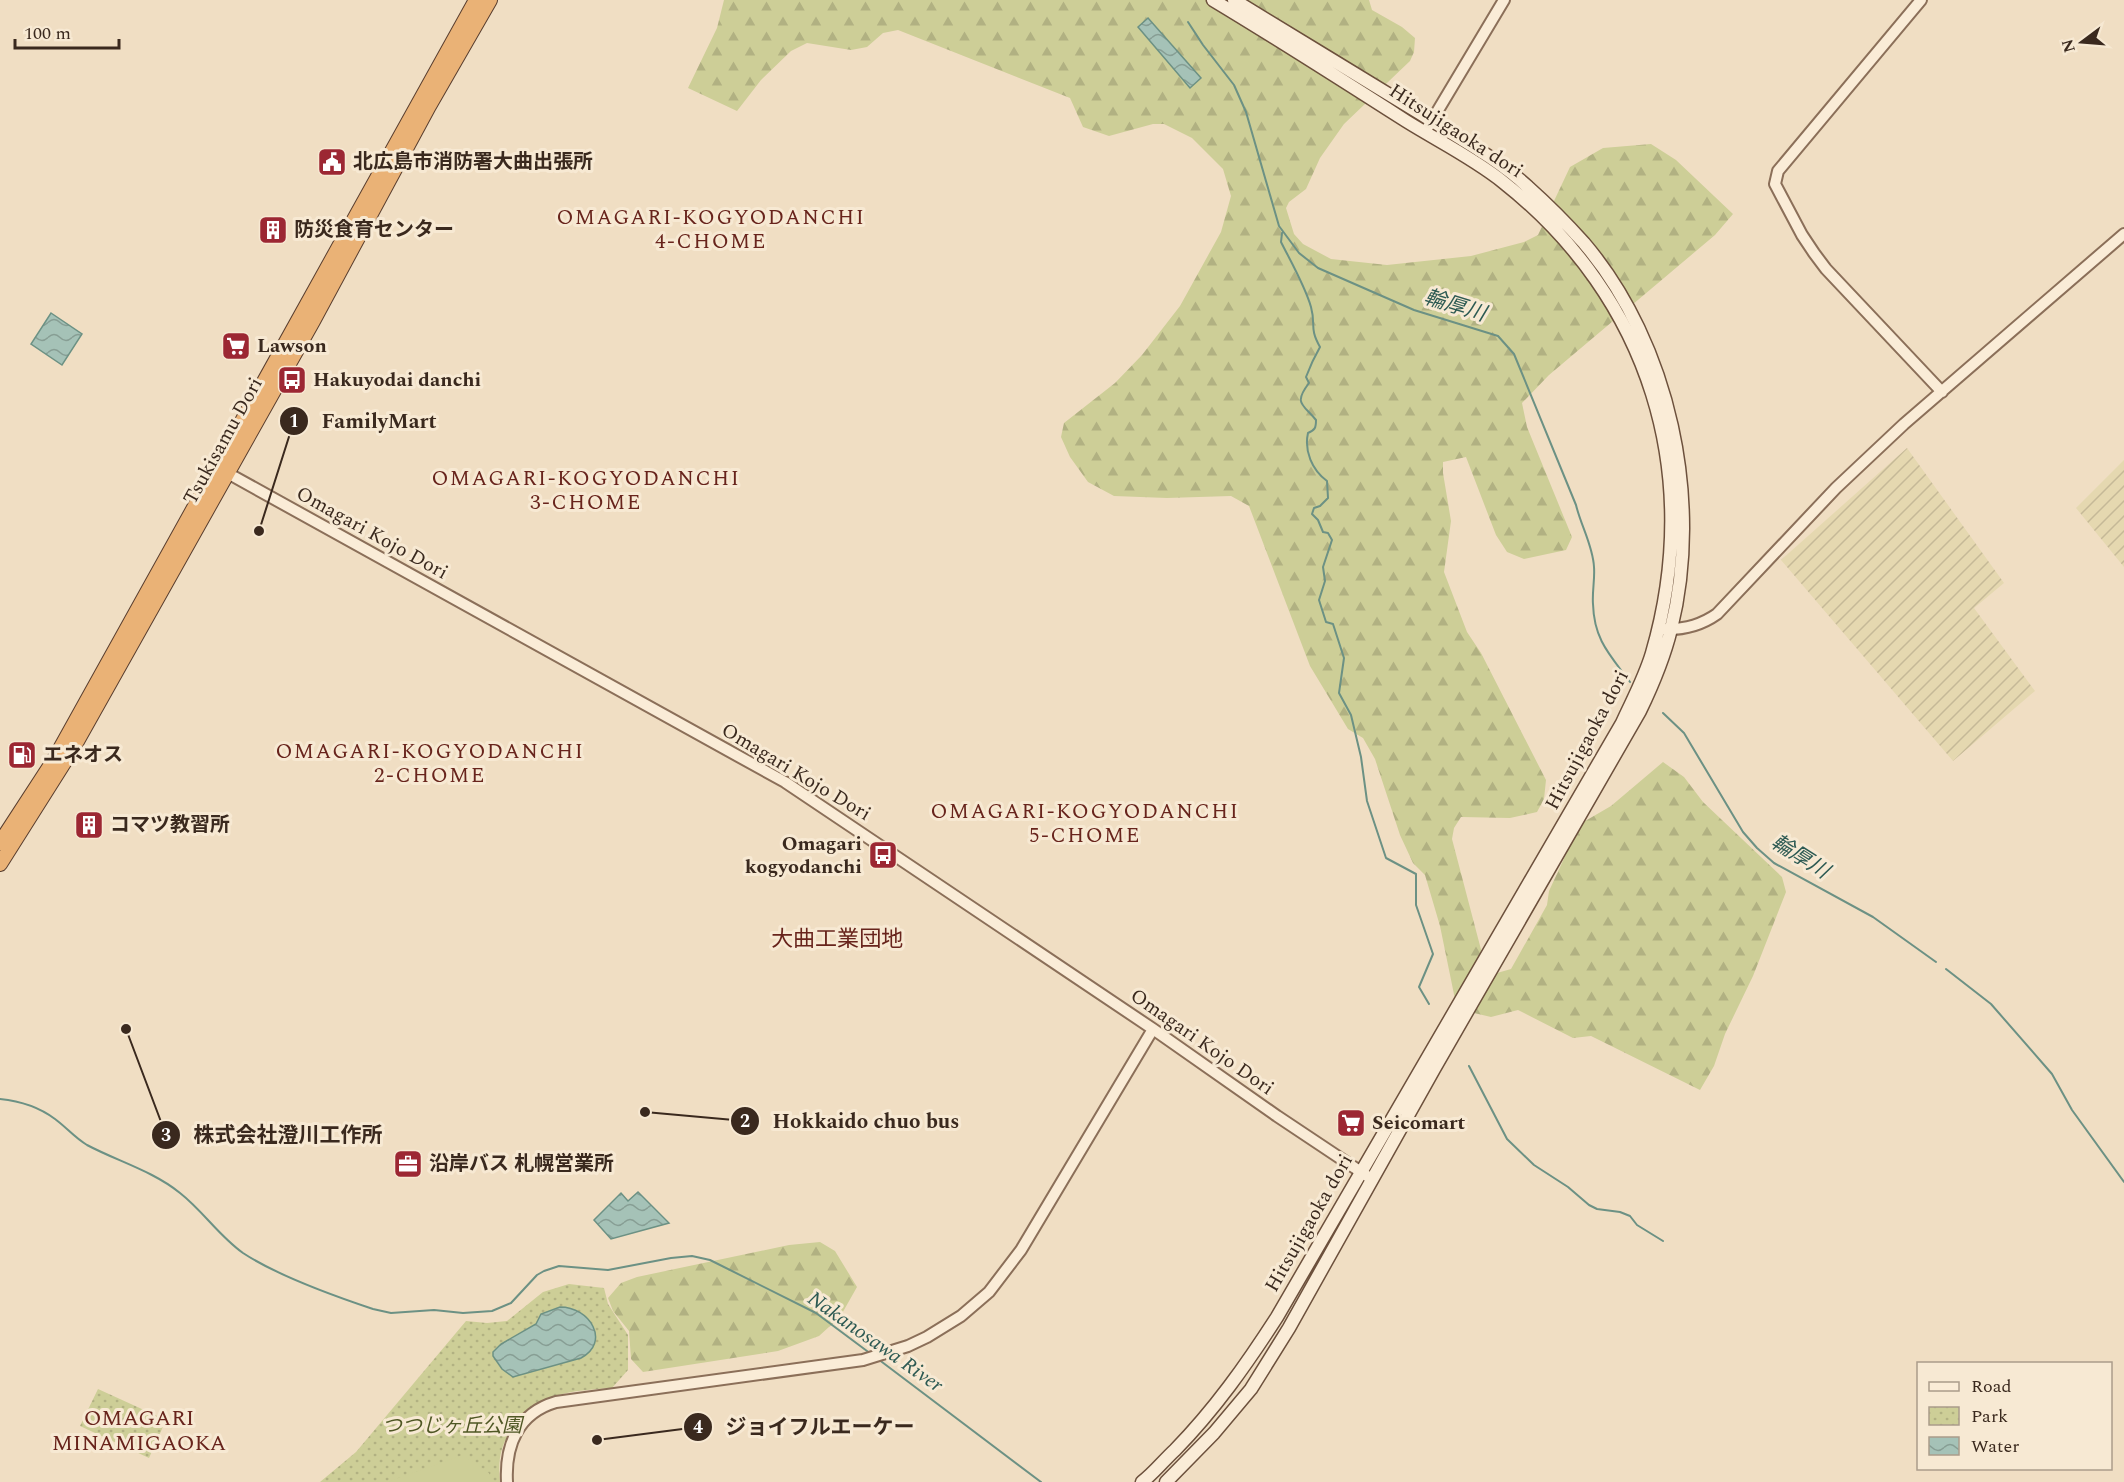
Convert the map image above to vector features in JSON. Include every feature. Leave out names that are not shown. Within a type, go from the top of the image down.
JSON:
[{"type":"highway","name":"Tsukisamu Dori","points":[[0,864],[72,750],[476,0]]},
{"type":"highway","name":"Tsukisamu Dori","points":[[0,843],[54,760],[222,470],[313,321],[429,106],[490,0]]},
{"type":"main road","name":"Hitsujigaoka dori","points":[[1166,1482],[1214,1433],[1251,1389],[1289,1328],[1434,1069],[1640,711],[1656,677],[1665,629],[1680,579],[1683,533],[1679,468],[1669,412],[1661,388],[1635,321],[1584,243],[1527,186],[1481,152],[1428,126],[1213,0]]},
{"type":"main road","name":"Hitsujigaoka dori","points":[[1234,0],[1428,126]]},
{"type":"main road","name":"Hitsujigaoka dori","points":[[1142,1482],[1199,1425],[1239,1375],[1277,1317],[1622,723],[1665,629]]},
{"type":"street","points":[[1428,126],[1504,0]]},
{"type":"street","points":[[1921,0],[1778,171],[1775,184],[1802,235],[1820,261],[1942,392]]},
{"type":"street","points":[[1665,629],[1691,627],[1717,614],[1836,488],[1904,424],[2124,234]]},
{"type":"street","name":"Omagari Kojo Dori","points":[[222,470],[785,782],[1373,1180]]},
{"type":"street","points":[[507,1482],[509,1446],[523,1422],[541,1406],[556,1402],[863,1360],[908,1346],[961,1316],[989,1292],[1027,1241],[1153,1029]]},
{"type":"shaded area","points":[[1907,448],[2004,583],[1974,608],[2035,691],[1953,761],[1781,560]]},
{"type":"shaded area","points":[[2124,460],[2124,567],[2076,508]]},
{"type":"green space","points":[[724,0],[1369,0],[1372,10],[1402,27],[1415,38],[1414,52],[1410,61],[1344,124],[1320,158],[1306,189],[1289,202],[1286,208],[1294,234],[1303,244],[1331,259],[1387,265],[1471,256],[1524,242],[1538,235],[1570,167],[1603,148],[1651,144],[1676,160],[1733,214],[1715,235],[1549,375],[1522,403],[1527,427],[1572,537],[1566,550],[1524,559],[1507,552],[1496,535],[1466,457],[1443,462],[1451,521],[1444,572],[1467,632],[1481,653],[1546,780],[1544,799],[1537,812],[1510,818],[1461,817],[1454,828],[1452,839],[1484,961],[1497,973],[1511,969],[1547,905],[1549,891],[1580,824],[1611,806],[1663,762],[1684,777],[1703,802],[1782,877],[1786,892],[1753,976],[1725,1034],[1714,1066],[1700,1090],[1591,1036],[1573,1038],[1518,1010],[1491,1017],[1457,1009],[1440,926],[1425,875],[1413,863],[1400,835],[1375,759],[1363,738],[1348,729],[1310,666],[1249,506],[1231,496],[1167,498],[1114,496],[1088,482],[1070,457],[1061,437],[1064,423],[1115,383],[1142,355],[1180,306],[1221,232],[1231,196],[1223,169],[1192,138],[1164,124],[1153,124],[1109,136],[1083,127],[1070,98],[898,30],[883,33],[867,47],[851,50],[807,43],[791,51],[761,80],[737,111],[688,88],[717,28]]},
{"type":"green space","points":[[820,1242],[835,1251],[857,1287],[840,1317],[819,1336],[778,1351],[643,1372],[631,1359],[629,1331],[613,1311],[608,1298],[621,1283],[637,1277],[789,1245]]},
{"type":"green space","name":"つつじヶ丘公園","points":[[569,1284],[604,1288],[608,1304],[628,1335],[628,1370],[612,1388],[569,1392],[544,1400],[532,1407],[512,1428],[502,1448],[499,1467],[500,1482],[320,1482],[356,1452],[466,1321],[487,1323],[507,1321],[543,1292]]},
{"type":"green space","points":[[98,1389],[166,1420],[149,1458],[80,1426]]},
{"type":"green space","points":[[463,1455],[489,1473],[489,1482],[387,1482]]},
{"type":"water","points":[[1148,18],[1201,78],[1190,88],[1138,27]]},
{"type":"water","points":[[51,313],[82,334],[62,365],[31,344]]},
{"type":"water","points":[[638,1192],[669,1223],[611,1239],[594,1220],[621,1193],[628,1201]]},
{"type":"water","points":[[560,1307],[580,1313],[593,1326],[595,1343],[590,1351],[581,1358],[513,1377],[502,1369],[493,1356],[493,1352],[501,1344],[536,1324],[541,1314]]},
{"type":"waterway","name":"輪厚川","points":[[1188,22],[1234,85],[1246,112],[1279,226],[1299,253],[1318,268],[1414,310],[1498,336],[1514,354],[1576,505],[1589,544],[1594,567],[1593,599],[1596,628],[1604,646],[1630,682]]},
{"type":"waterway","points":[[1282,233],[1281,242],[1308,299],[1314,331],[1320,347],[1306,377],[1309,383],[1301,400],[1316,420],[1315,428],[1308,433],[1307,447],[1310,460],[1327,481],[1328,498],[1320,506],[1314,508],[1312,514],[1318,520],[1323,532],[1328,533],[1332,540],[1323,567],[1325,581],[1319,600],[1326,622],[1333,624],[1344,658],[1339,693],[1351,715],[1361,757],[1367,801],[1386,858],[1416,874],[1416,905],[1433,954],[1419,987],[1429,1004]]},
{"type":"waterway","name":"輪厚川","points":[[1663,713],[1684,733],[1743,832],[1757,848],[1774,863],[1873,917],[1936,962]]},
{"type":"waterway","name":"輪厚川","points":[[1946,969],[1991,1004],[2052,1074],[2072,1110],[2124,1182]]},
{"type":"waterway","points":[[1469,1066],[1507,1139],[1534,1165],[1568,1187],[1589,1205],[1630,1216],[1637,1225],[1663,1241]]},
{"type":"waterway","name":"Nakanosawa River","points":[[0,1099],[22,1103],[42,1111],[87,1145],[147,1172],[169,1185],[188,1200],[234,1246],[257,1261],[306,1285],[373,1309],[391,1313],[434,1310],[463,1313],[492,1311],[511,1303],[537,1275],[559,1266],[608,1270],[692,1256],[710,1260],[816,1313],[871,1354]]},
{"type":"waterway","name":"Nakanosawa River","points":[[878,1359],[1041,1482]]},
{"type":"place","name":"北広島市消防署大曲出張所","points":[[332,162]]},
{"type":"place","name":"防災食育センター","points":[[273,230]]},
{"type":"place","name":"Lawson","points":[[236,346]]},
{"type":"place","name":"Hakuyodai danchi","points":[[292,380]]},
{"type":"place","name":"FamilyMart","points":[[259,531]]},
{"type":"place","name":"エネオス","points":[[22,755]]},
{"type":"place","name":"コマツ教習所","points":[[89,825]]},
{"type":"place","name":"Omagari kogyodanchi","points":[[883,855]]},
{"type":"place","name":"株式会社澄川工作所","points":[[126,1029]]},
{"type":"place","name":"Hokkaido chuo bus","points":[[645,1112]]},
{"type":"place","name":"Seicomart","points":[[1351,1123]]},
{"type":"place","name":"沿岸バス 札幌営業所","points":[[408,1164]]},
{"type":"place","name":"ジョイフルエーケー","points":[[597,1440]]},
{"type":"district","name":"OMAGARI-KOGYODANCHI 4-CHOME","points":[[711,230]]},
{"type":"district","name":"OMAGARI-KOGYODANCHI 3-CHOME","points":[[586,491]]},
{"type":"district","name":"OMAGARI-KOGYODANCHI 2-CHOME","points":[[430,764]]},
{"type":"district","name":"OMAGARI-KOGYODANCHI 5-CHOME","points":[[1085,824]]},
{"type":"district","name":"大曲工業団地","points":[[837,939]]},
{"type":"district","name":"OMAGARI MINAMIGAOKA","points":[[139,1430]]}]
